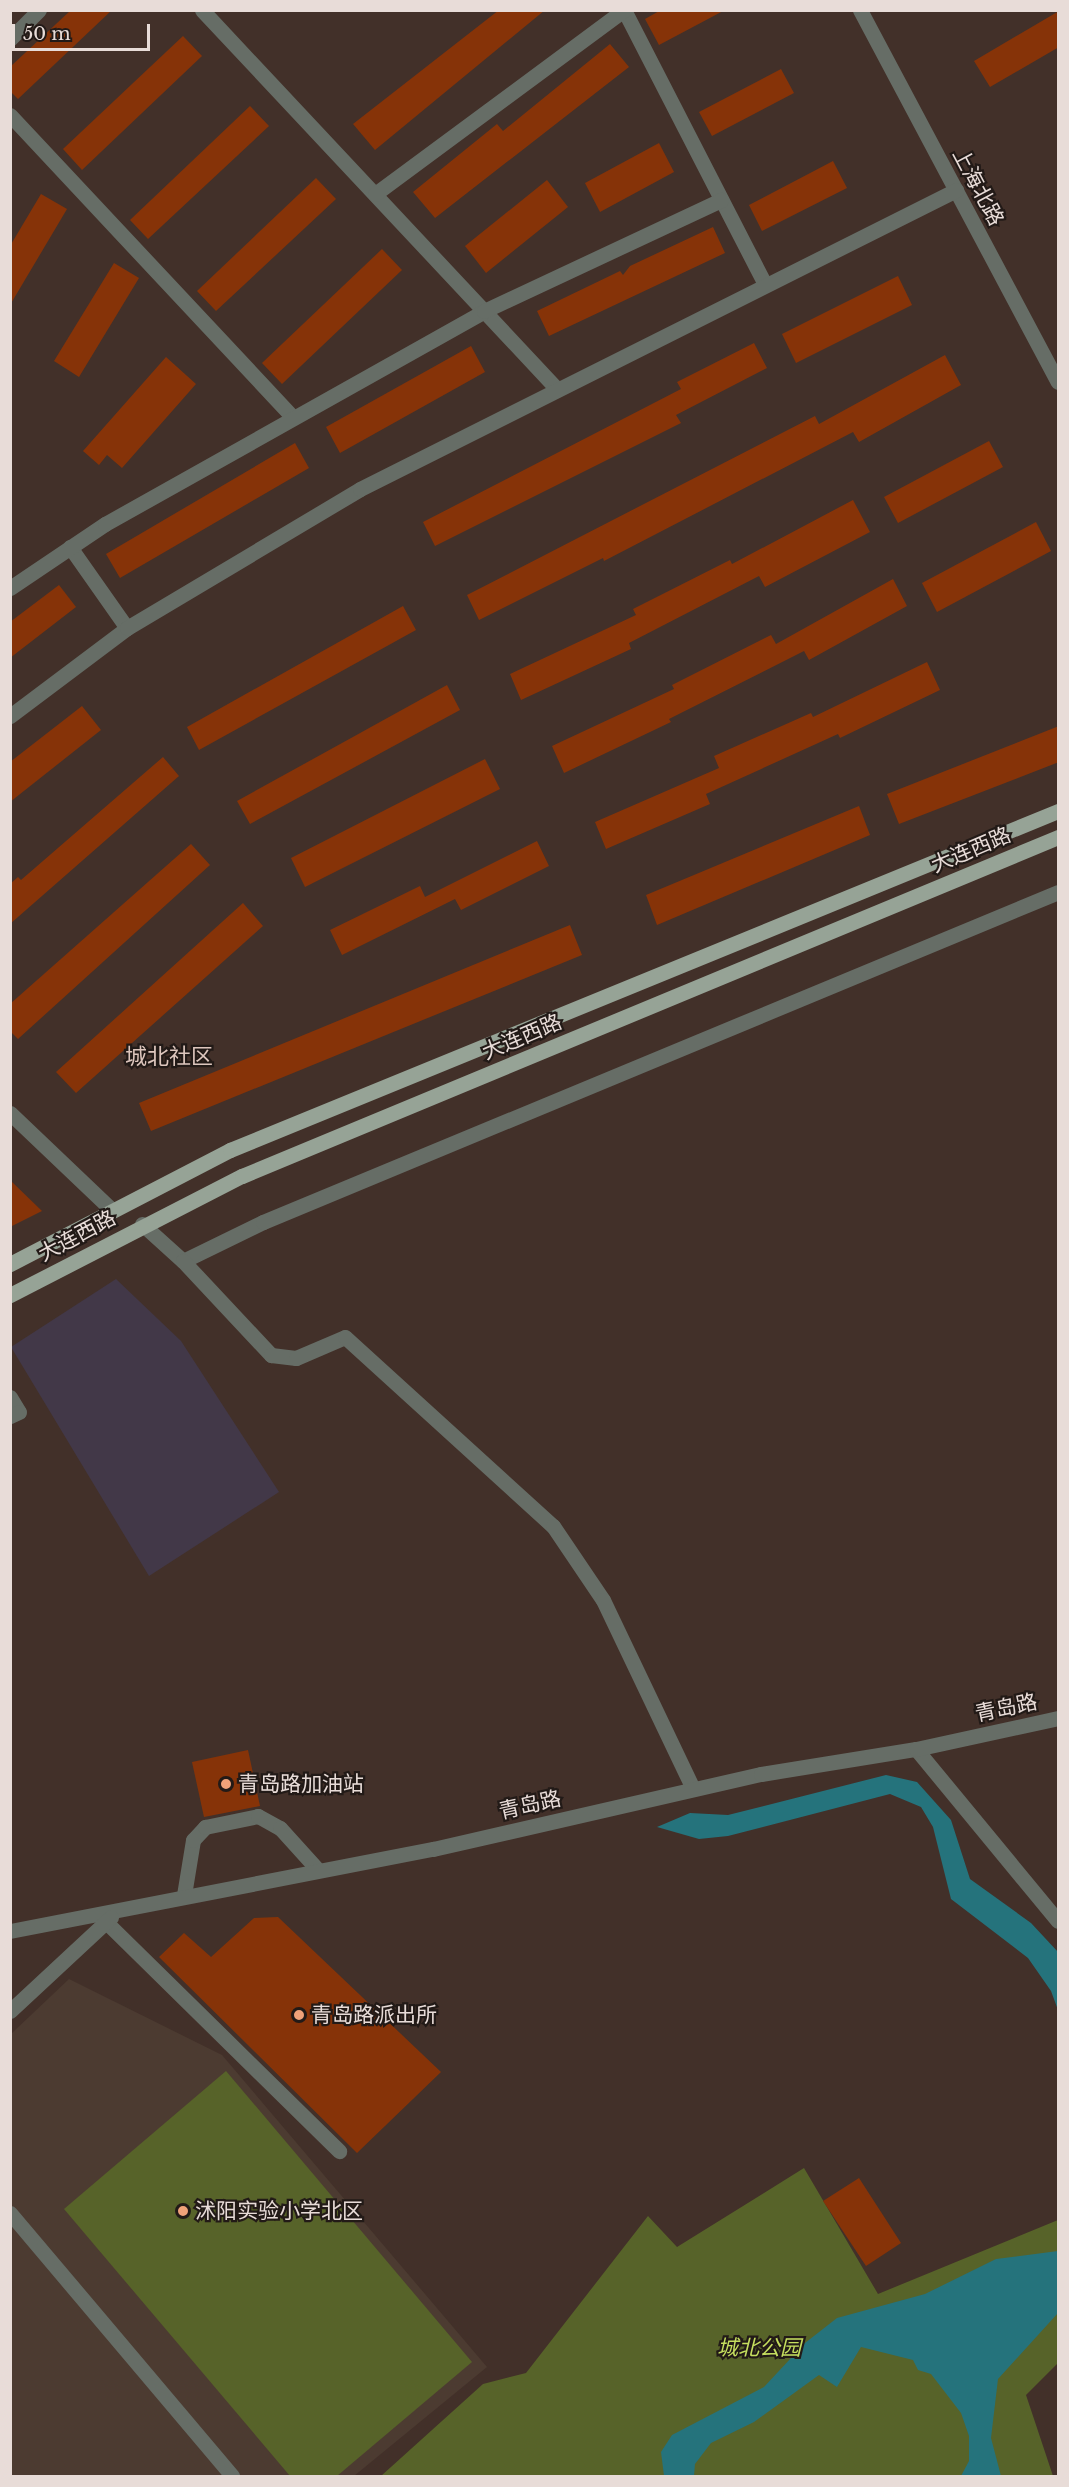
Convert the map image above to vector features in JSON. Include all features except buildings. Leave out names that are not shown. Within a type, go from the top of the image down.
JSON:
[{"type":"main road","name":"大连西路","points":[[10,1264],[230,1150],[1059,811]]},
{"type":"main road","name":"大连西路","points":[[10,1295],[142,1224],[242,1176],[1059,837]]},
{"type":"street","points":[[10,39],[39,10]]},
{"type":"street","points":[[202,10],[557,389]]},
{"type":"street","points":[[375,194],[624,10],[765,284]]},
{"type":"street","name":"上海北路","points":[[860,10],[1059,382]]},
{"type":"street","points":[[10,116],[292,416]]},
{"type":"street","points":[[10,716],[127,628],[360,489],[956,190]]},
{"type":"street","points":[[10,588],[70,547],[292,416],[322,405],[484,311],[722,200]]},
{"type":"street","points":[[70,547],[127,628]]},
{"type":"street","points":[[183,1261],[263,1222],[1059,891]]},
{"type":"street","points":[[10,1113],[112,1210]]},
{"type":"street","points":[[142,1224],[183,1261],[271,1355],[296,1358],[345,1337],[553,1526],[603,1600],[693,1790]]},
{"type":"street","points":[[10,1397],[19,1412],[10,1416]]},
{"type":"street","name":"青岛路","points":[[10,1931],[123,1906],[433,1849],[761,1774],[916,1749],[1059,1718]]},
{"type":"street","points":[[916,1749],[1059,1921]]},
{"type":"street","points":[[184,1895],[193,1840],[205,1827],[258,1816],[280,1828],[318,1870]]},
{"type":"street","points":[[10,2011],[123,1906]]},
{"type":"street","points":[[106,1922],[339,2151]]},
{"type":"street","points":[[10,2213],[232,2476]]},
{"type":"shaded area","points":[[116,1279],[181,1341],[279,1492],[149,1576],[11,1347]]},
{"type":"shaded area","name":"沭阳实验小学北区","points":[[69,1979],[222,2055],[487,2367],[354,2476],[11,2476],[11,2034]]},
{"type":"green space","points":[[226,2071],[472,2362],[337,2476],[290,2476],[64,2209]]},
{"type":"green space","name":"城北公园","points":[[804,2168],[878,2294],[1058,2220],[1058,2363],[1026,2395],[1053,2476],[381,2476],[483,2384],[526,2373],[648,2216],[677,2247]]},
{"type":"water","points":[[886,1775],[917,1782],[951,1820],[970,1879],[1031,1923],[1058,1952],[1058,2010],[1051,1991],[1028,1958],[951,1899],[933,1827],[921,1807],[890,1794],[728,1836],[699,1839],[657,1827],[690,1813],[728,1815]]},
{"type":"water","points":[[1058,2251],[1058,2313],[998,2379],[991,2438],[1001,2476],[961,2476],[969,2461],[969,2436],[961,2413],[931,2374],[918,2370],[913,2360],[861,2347],[837,2387],[819,2375],[754,2422],[711,2443],[695,2464],[694,2476],[664,2476],[661,2452],[672,2435],[764,2387],[805,2343],[837,2318],[925,2294],[996,2259]]},
{"type":"place","name":"青岛路加油站","points":[[226,1784]]},
{"type":"place","name":"青岛路派出所","points":[[299,2015]]},
{"type":"place","name":"沭阳实验小学北区","points":[[183,2211]]},
{"type":"district","name":"城北社区","points":[[169,1057]]}]
